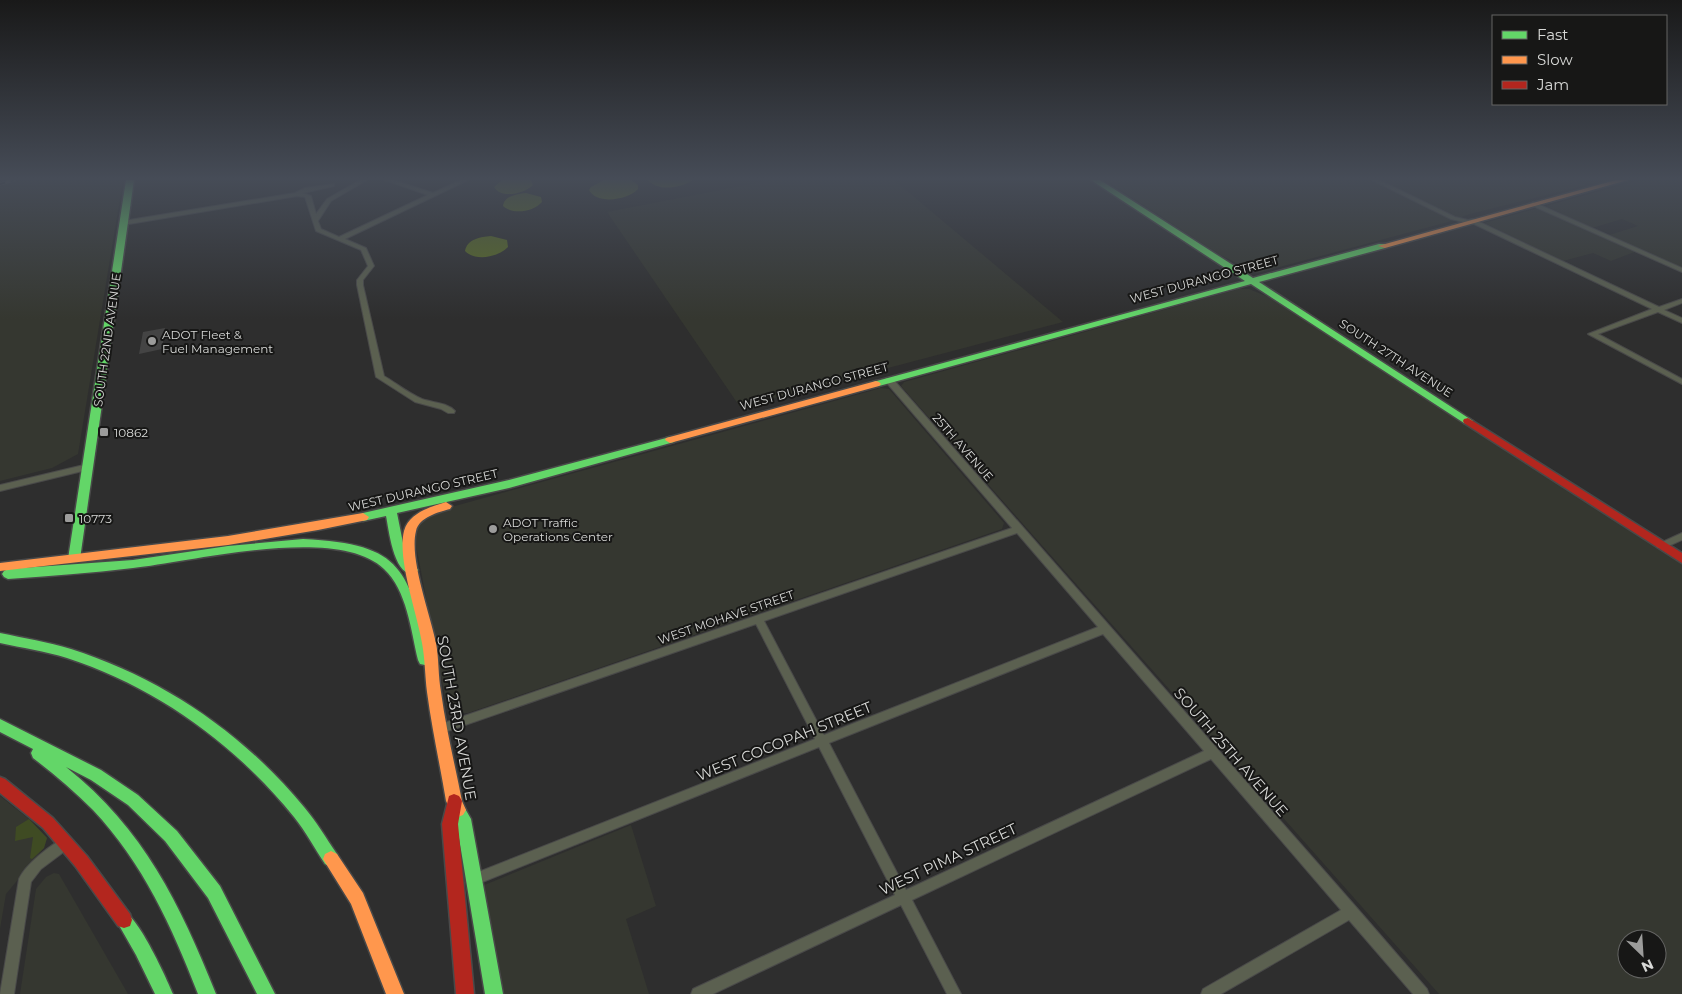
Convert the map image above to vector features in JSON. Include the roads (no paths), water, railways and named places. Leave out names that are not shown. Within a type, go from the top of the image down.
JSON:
[{"type":"main road","name":"SOUTH 22ND AVENUE","points":[[74,559],[122,226]]},
{"type":"main road","name":"SOUTH 27TH AVENUE","points":[[1167,226],[1682,560]]},
{"type":"main road","name":"WEST DURANGO STREET","points":[[0,567],[308,529],[391,512],[509,484],[1446,226]]},
{"type":"main road","points":[[412,570],[410,533],[417,521],[438,508],[509,484]]},
{"type":"main road","name":"SOUTH 23RD AVENUE","points":[[391,512],[399,554],[412,570],[432,660],[432,676],[454,801],[463,819],[494,994]]},
{"type":"main road","points":[[45,562],[67,549],[78,536],[87,549],[132,551]]},
{"type":"main road","points":[[0,575],[133,564],[291,543],[317,542],[344,545],[368,552],[386,564],[396,575],[432,676]]},
{"type":"main road","points":[[0,638],[70,654],[119,674],[180,704],[226,739],[265,775],[299,812],[357,899],[394,994]]},
{"type":"main road","points":[[2,725],[86,791],[124,832],[158,884],[176,918],[207,994]]},
{"type":"main road","points":[[2,725],[96,775],[133,800],[171,836],[214,892],[266,994]]},
{"type":"main road","points":[[0,784],[47,822],[89,870],[141,949],[164,994]]},
{"type":"main road","points":[[454,801],[450,824],[465,994]]},
{"type":"street","points":[[317,226],[318,230],[364,249],[370,266],[360,280],[360,285],[380,377],[418,400],[444,407],[451,411]]},
{"type":"street","points":[[340,239],[367,226]]},
{"type":"street","points":[[1482,226],[1682,321]]},
{"type":"street","points":[[1584,226],[1682,270]]},
{"type":"street","points":[[1682,301],[1592,334],[1682,382]]},
{"type":"street","name":"25TH AVENUE","points":[[889,380],[1017,530]]},
{"type":"street","points":[[0,488],[88,467]]},
{"type":"street","name":"WEST MOHAVE STREET","points":[[442,728],[1017,530]]},
{"type":"street","name":"SOUTH 25TH AVENUE","points":[[1017,530],[1422,994]]},
{"type":"street","points":[[1661,546],[1682,536]]},
{"type":"street","points":[[758,619],[954,994]]},
{"type":"street","name":"WEST COCOPAH STREET","points":[[475,879],[1104,629]]},
{"type":"street","name":"WEST PIMA STREET","points":[[698,994],[1212,752]]},
{"type":"street","points":[[6,994],[25,879],[37,865],[65,844]]},
{"type":"street","points":[[1208,994],[1351,912]]},
{"type":"place","name":"ADOT Fleet & Fuel Management","points":[[152,341]]},
{"type":"place","name":"10862","points":[[104,432]]},
{"type":"place","name":"10773","points":[[69,518]]},
{"type":"place","name":"ADOT Traffic Operations Center","points":[[493,529]]}]
